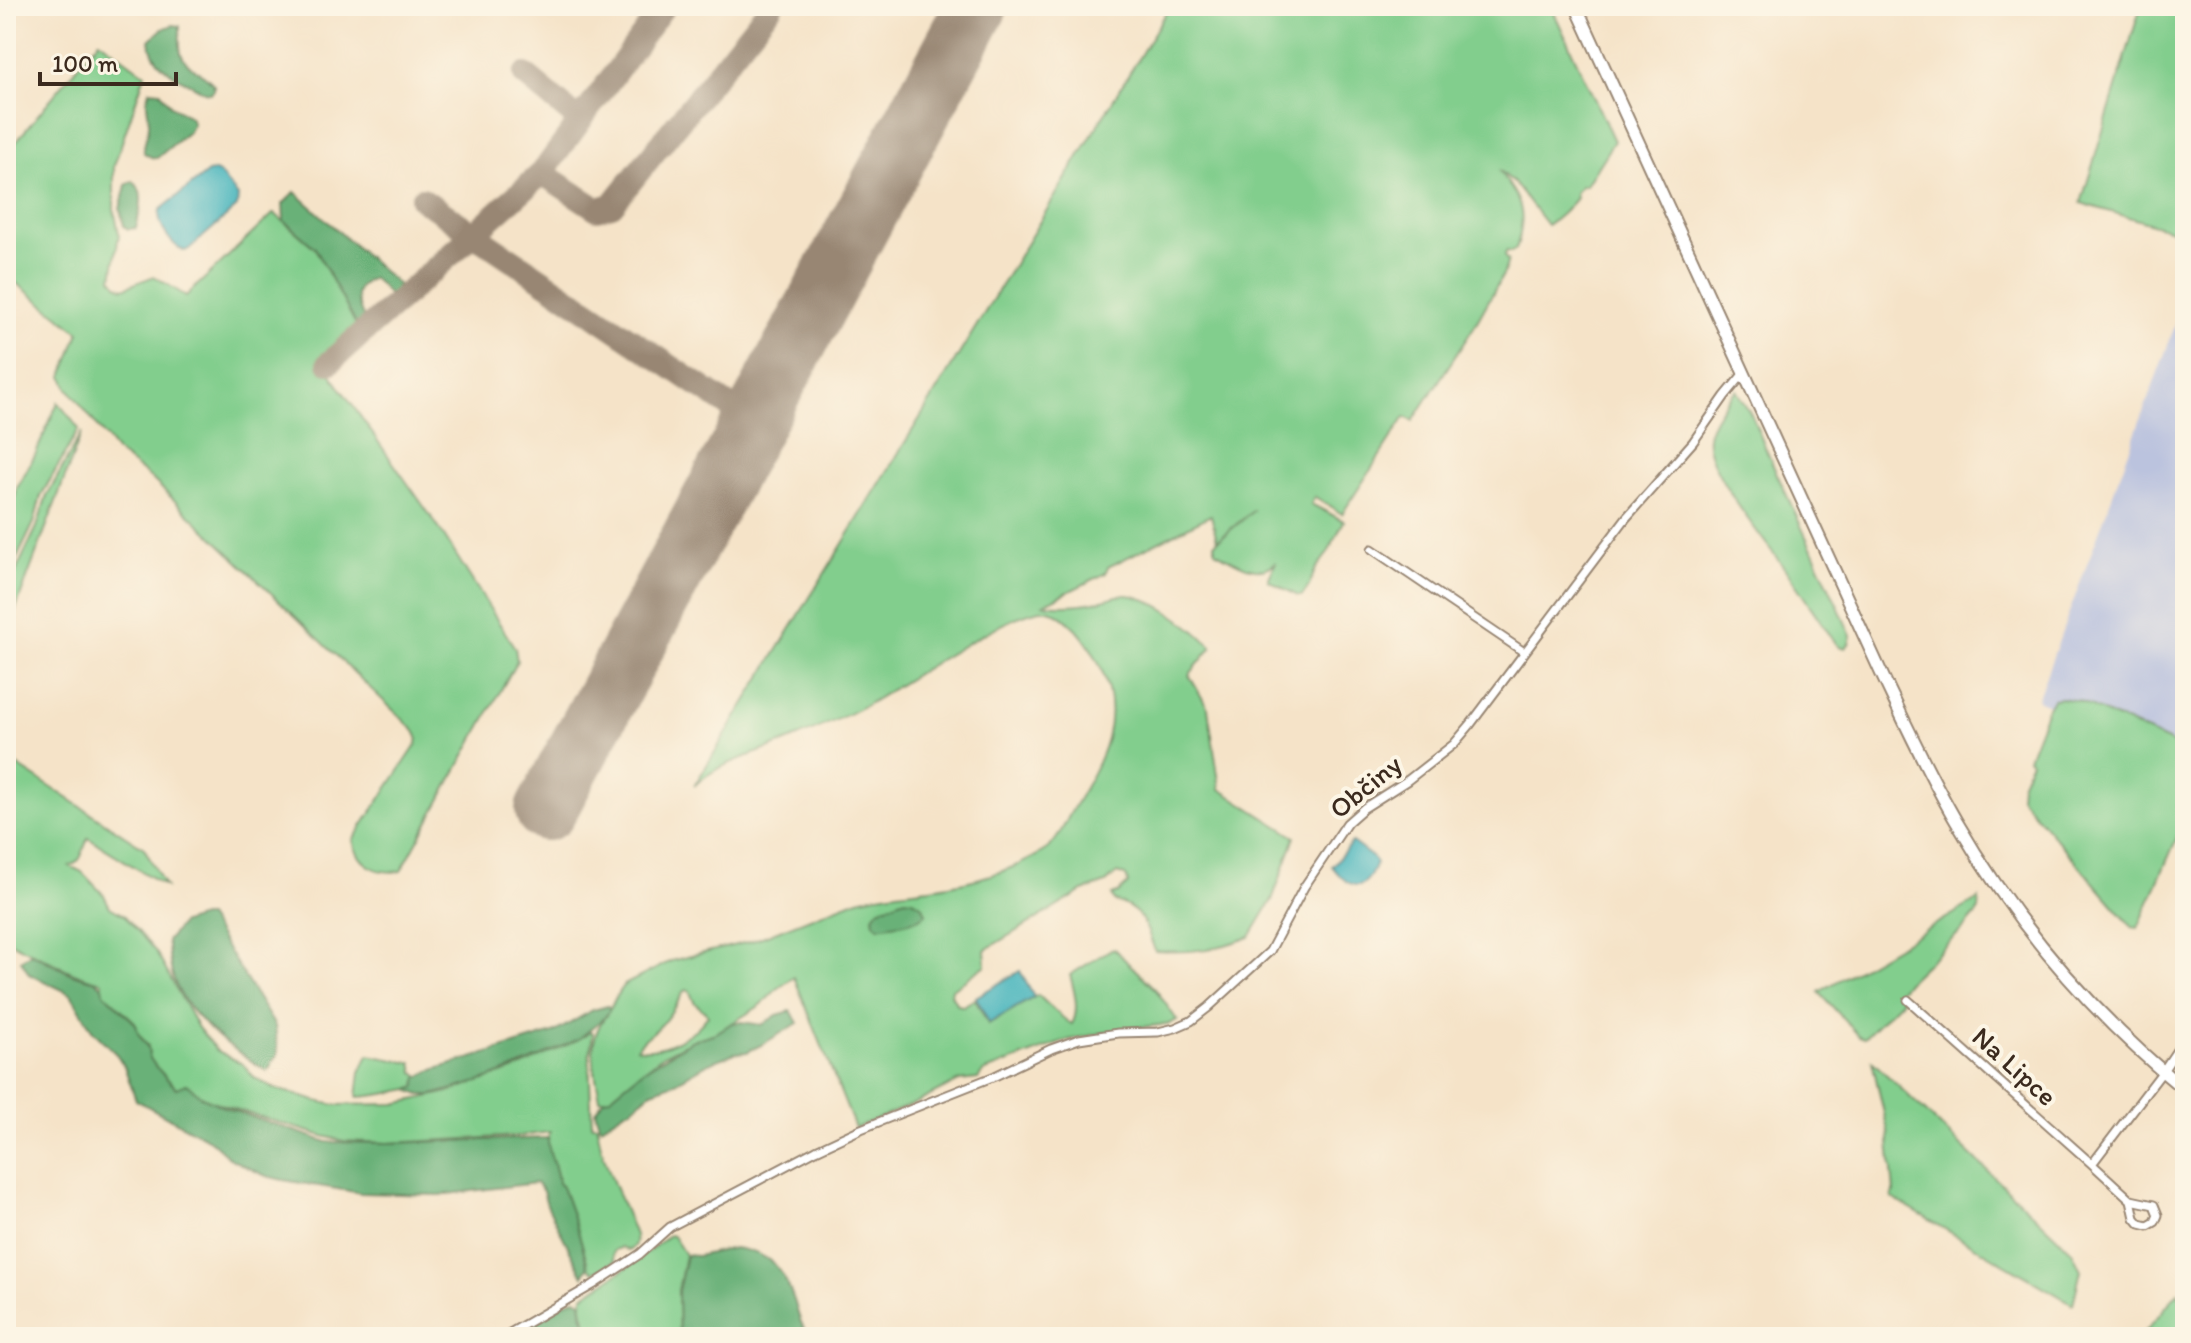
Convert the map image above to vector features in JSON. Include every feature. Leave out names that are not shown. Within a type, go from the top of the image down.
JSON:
[{"type":"main road","points":[[1576,6],[1904,721],[1957,822],[2014,910],[2050,956],[2100,1012],[2185,1090]]},
{"type":"street","name":"Občiny","points":[[503,1337],[593,1285],[640,1254],[670,1227],[861,1129],[1079,1039],[1118,1033],[1158,1032],[1191,1021],[1270,951],[1304,887],[1347,823],[1454,744],[1626,518],[1693,442],[1744,373]]},
{"type":"street","points":[[1372,549],[1524,652]]},
{"type":"street","name":"Na Lipce","points":[[1908,1000],[2131,1200]]},
{"type":"street","points":[[2092,1164],[2185,1038]]},
{"type":"shaded area","points":[[2179,315],[2185,317],[2185,749],[2079,701],[2054,699],[2049,705],[2037,700]]},
{"type":"green space","points":[[1170,6],[1551,6],[1614,141],[1586,185],[1575,193],[1576,198],[1547,225],[1514,183],[1499,170],[1513,190],[1522,216],[1516,249],[1505,254],[1508,260],[1504,273],[1474,327],[1413,421],[1405,417],[1342,514],[1315,497],[1311,504],[1344,521],[1302,596],[1268,580],[1276,562],[1269,567],[1254,569],[1215,551],[1215,543],[1254,510],[1217,540],[1211,515],[1108,567],[1106,573],[1044,604],[1078,604],[1123,595],[1134,596],[1184,622],[1205,640],[1212,647],[1189,675],[1208,708],[1220,789],[1295,837],[1272,900],[1250,937],[1203,950],[1155,951],[1142,920],[1124,904],[1114,901],[1112,895],[1128,884],[1124,875],[1117,873],[1106,883],[1083,891],[985,950],[986,965],[952,989],[951,994],[957,1005],[963,1006],[975,999],[988,1024],[1038,995],[1072,1024],[1076,1006],[1070,975],[1113,948],[1156,990],[1177,1020],[1169,1024],[1068,1040],[983,1072],[978,1079],[959,1081],[855,1128],[794,977],[761,1005],[716,1033],[663,1055],[608,1099],[600,1099],[594,1064],[595,1037],[624,985],[671,961],[752,941],[858,899],[959,883],[1018,865],[1053,843],[1101,756],[1110,722],[1110,704],[1098,661],[1077,630],[1064,618],[1048,610],[1033,612],[987,632],[858,709],[725,766],[694,786]],"holes":[[[689,990],[694,1002],[708,1015],[695,1029],[666,1045],[637,1048],[665,1021],[684,991]]]},
{"type":"green space","points":[[2141,6],[2185,6],[2185,234],[2081,203]]},
{"type":"green space","points":[[180,26],[183,58],[214,85],[210,93],[178,77],[156,59],[150,40],[162,29]]},
{"type":"green space","points":[[99,40],[145,74],[114,166],[114,209],[119,234],[112,278],[124,288],[154,276],[186,296],[274,213],[315,248],[358,328],[320,359],[437,525],[515,648],[517,661],[401,871],[384,871],[370,866],[359,856],[353,840],[417,744],[415,731],[151,478],[118,453],[67,387],[63,376],[79,332],[6,275],[6,154]]},
{"type":"green space","points":[[150,90],[160,91],[171,106],[190,117],[193,124],[157,158],[144,153]]},
{"type":"green space","points":[[133,181],[140,191],[141,203],[136,228],[128,229],[124,226],[120,209],[126,185]]},
{"type":"green space","points":[[295,192],[398,285],[390,296],[373,278],[360,286],[357,297],[365,322],[358,328],[315,248],[284,221],[283,204]]},
{"type":"green space","points":[[1736,390],[1751,414],[1851,636],[1845,648],[1838,646],[1738,505],[1715,467],[1709,451],[1709,432],[1719,412]]},
{"type":"green space","points":[[58,402],[79,429],[41,496],[34,523],[6,581],[6,550],[17,488]]},
{"type":"green space","points":[[82,432],[6,627],[6,592],[37,527],[46,498]]},
{"type":"green space","points":[[2053,699],[2079,701],[2185,749],[2185,819],[2138,928],[2132,927],[2020,797],[2021,784],[2031,761],[2028,758],[2047,709]]},
{"type":"green space","points":[[6,758],[144,848],[165,886],[88,838],[80,858],[70,866],[82,872],[104,895],[110,907],[125,916],[156,952],[198,1028],[216,1050],[243,1064],[253,1077],[273,1088],[336,1105],[395,1104],[445,1093],[516,1069],[591,1031],[592,1125],[597,1125],[607,1166],[635,1235],[633,1247],[629,1251],[622,1248],[614,1251],[615,1261],[594,1272],[589,1268],[558,1183],[548,1145],[550,1132],[388,1143],[344,1141],[176,1088],[149,1057],[148,1046],[138,1033],[135,1022],[104,993],[102,982],[68,970],[6,939]]},
{"type":"green space","points":[[905,899],[923,906],[926,914],[897,924],[879,927],[874,923],[873,916],[878,909]]},
{"type":"green space","points":[[1979,899],[1978,912],[1899,990],[1902,1000],[1864,1038],[1819,992]]},
{"type":"green space","points":[[207,917],[275,1026],[278,1054],[267,1071],[210,1030],[186,1003],[178,988],[171,969],[167,941],[182,923]]},
{"type":"green space","points":[[31,953],[72,974],[96,981],[136,1024],[149,1057],[176,1088],[187,1084],[202,1097],[226,1108],[327,1142],[548,1138],[558,1183],[579,1234],[588,1267],[583,1276],[543,1191],[536,1183],[440,1195],[361,1193],[266,1176],[231,1159],[210,1140],[136,1100],[124,1066],[92,1030],[71,994],[29,974],[21,960]]},
{"type":"green space","points":[[608,1006],[610,1009],[605,1017],[579,1039],[530,1062],[485,1080],[433,1095],[420,1095],[408,1090],[415,1088],[418,1078],[430,1071],[553,1033],[593,1010]]},
{"type":"green space","points":[[791,1011],[798,1023],[761,1045],[709,1063],[672,1084],[652,1091],[631,1109],[601,1127],[599,1125],[595,1111],[604,1099],[693,1040],[716,1033],[732,1023],[762,1025],[777,1015]]},
{"type":"green space","points":[[368,1055],[412,1063],[414,1072],[419,1075],[415,1088],[357,1097],[360,1072]]},
{"type":"green space","points":[[1872,1061],[2072,1251],[2081,1270],[2073,1304],[1892,1198],[1888,1131]]},
{"type":"green space","points":[[669,1235],[673,1236],[685,1255],[678,1291],[679,1337],[594,1337],[583,1312],[583,1296],[634,1263]]},
{"type":"green space","points":[[734,1248],[758,1254],[774,1264],[786,1280],[807,1333],[805,1337],[679,1337],[678,1291],[686,1255],[697,1256]]},
{"type":"green space","points":[[2178,1292],[2185,1310],[2185,1337],[2141,1337]]},
{"type":"green space","points":[[576,1298],[581,1301],[583,1317],[594,1337],[516,1337],[562,1304]]},
{"type":"water","points":[[215,171],[238,196],[237,207],[185,251],[166,234],[160,222],[160,210],[208,172]]},
{"type":"water","points":[[1352,842],[1376,863],[1367,880],[1356,885],[1344,880],[1332,866]]},
{"type":"water","points":[[1020,971],[1034,997],[989,1023],[976,997]]},
{"type":"taxiway","points":[[329,363],[542,173],[664,6]]},
{"type":"taxiway","points":[[542,173],[597,209],[612,205],[771,6]]},
{"type":"taxiway","points":[[525,75],[580,121]]},
{"type":"taxiway","points":[[422,199],[753,422]]},
{"type":"runway","points":[[546,810],[977,6]]}]
